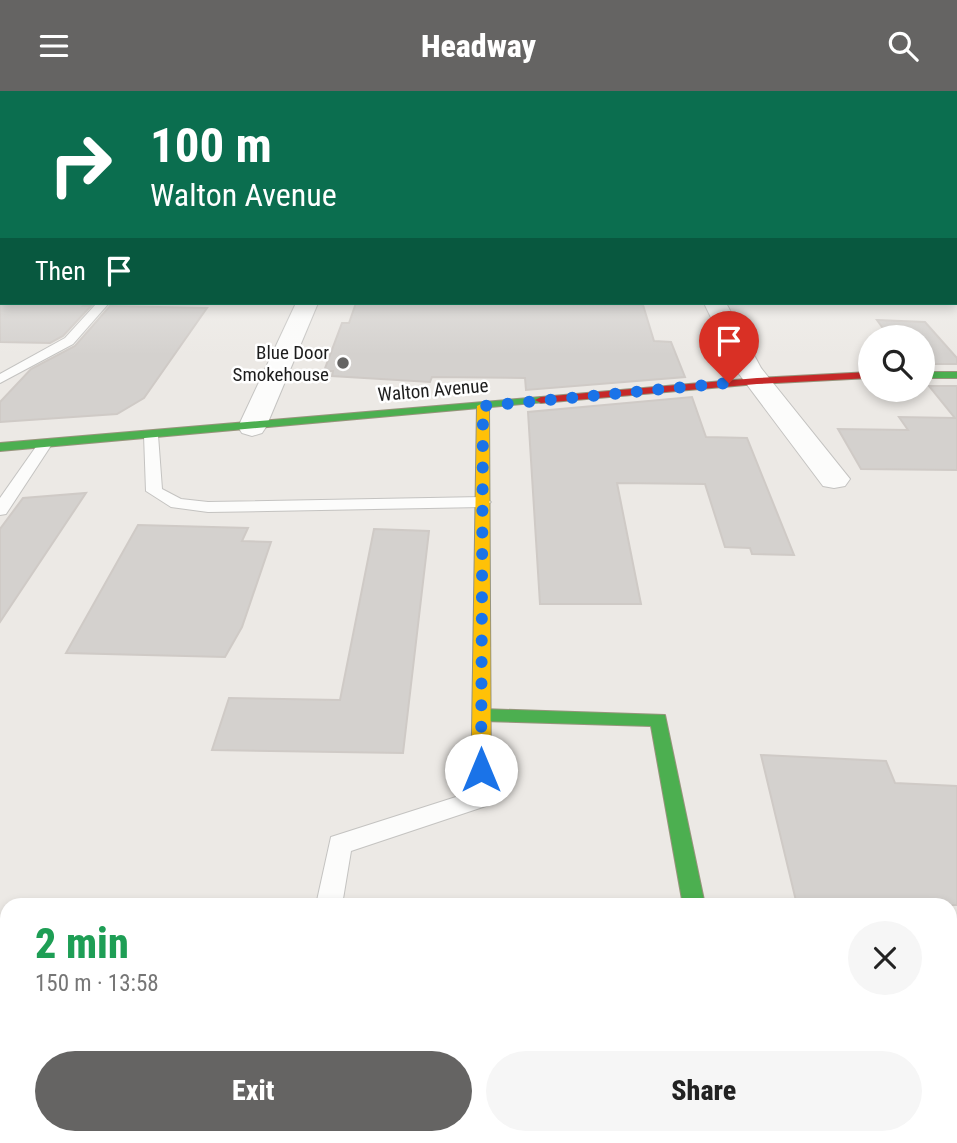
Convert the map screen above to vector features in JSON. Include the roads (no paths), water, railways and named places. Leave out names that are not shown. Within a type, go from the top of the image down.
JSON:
[{"type":"street","points":[[252,427],[306,305]]},
{"type":"street","points":[[716,305],[757,381],[834,479]]},
{"type":"street","points":[[935,375],[957,375]]},
{"type":"street","name":"Walton Avenue","points":[[0,447],[757,381],[858,376]]},
{"type":"street","points":[[481,798],[483,406]]},
{"type":"street","points":[[482,715],[659,720],[693,898]]},
{"type":"lane","points":[[0,379],[69,341],[101,305]]},
{"type":"lane","points":[[0,369],[16,369]]},
{"type":"lane","points":[[151,435],[154,491],[162,498],[177,504],[208,507],[483,502]]},
{"type":"lane","points":[[0,510],[45,444]]},
{"type":"lane","points":[[0,485],[17,484]]},
{"type":"lane","points":[[330,898],[340,844],[481,798]]},
{"type":"place","name":"Blue Door Smokehouse","points":[[343,363]]}]
